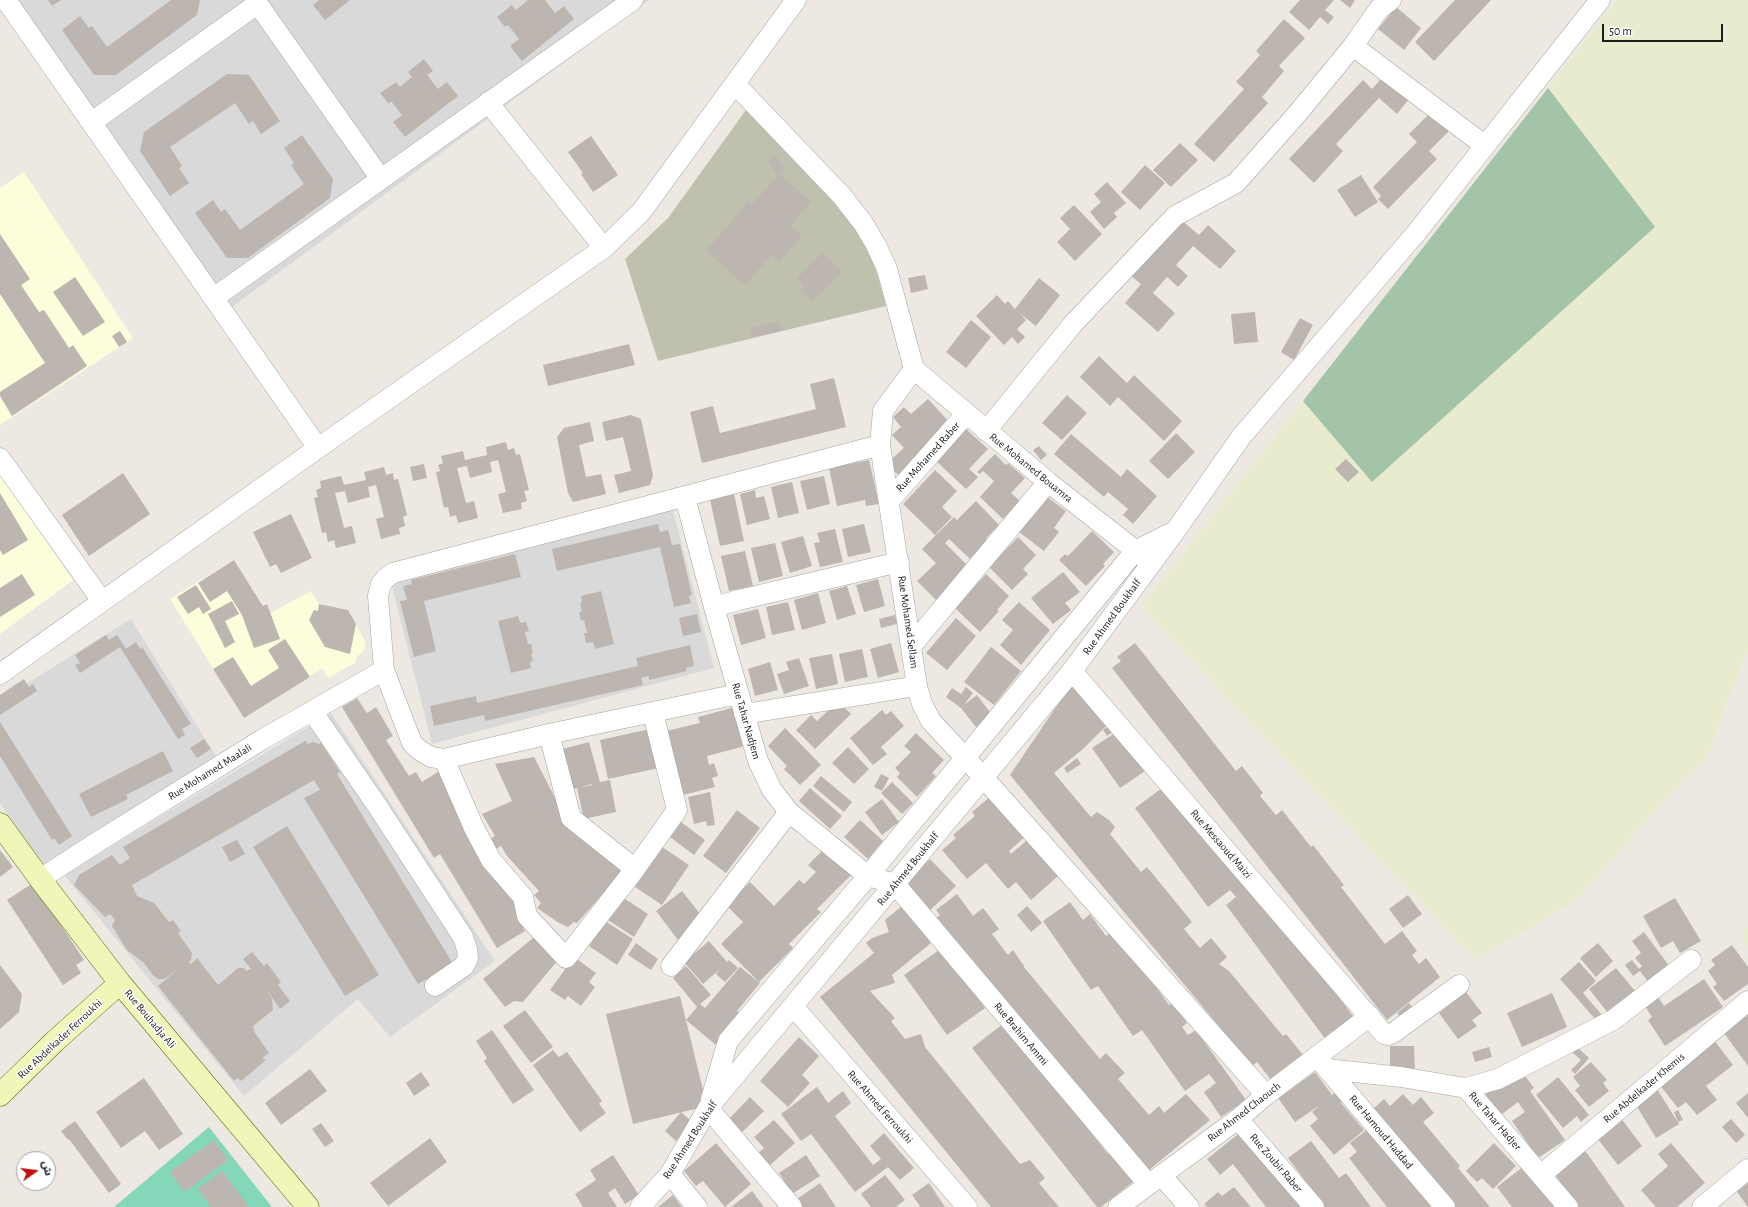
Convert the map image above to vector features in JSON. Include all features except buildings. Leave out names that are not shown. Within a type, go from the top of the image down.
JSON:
[{"type":"main road","name":"Rue Bouhadja Ali","points":[[0,824],[40,880],[120,983],[308,1207]]},
{"type":"main road","name":"Rue Abdelkader Ferroukhi","points":[[0,1095],[55,1041],[120,983]]},
{"type":"street","points":[[6,0],[215,297],[318,448]]},
{"type":"street","points":[[0,674],[318,448],[604,248],[641,212],[796,0]]},
{"type":"street","points":[[986,431],[1073,324],[1175,216],[1236,183],[1297,114],[1353,46],[1379,9],[1390,0]]},
{"type":"street","name":"Rue Ahmed Boukhalf","points":[[640,1207],[670,1174],[708,1108],[1072,671],[1176,530],[1241,437],[1417,232],[1484,145],[1600,0]]},
{"type":"street","points":[[92,122],[256,2],[380,179]]},
{"type":"street","points":[[215,297],[488,102],[621,3]]},
{"type":"street","points":[[1353,46],[1484,145]]},
{"type":"street","points":[[736,84],[842,196],[863,223],[888,269],[914,369]]},
{"type":"street","points":[[488,102],[604,248]]},
{"type":"street","name":"Rue Mohamed Bouamra","points":[[914,369],[1048,482],[1151,563]]},
{"type":"street","name":"Rue Mohamed Sellam","points":[[914,369],[883,410],[880,445],[912,645],[917,686],[922,704],[931,721],[983,777],[1266,1095]]},
{"type":"street","name":"Rue Mohamed Raber","points":[[889,501],[966,414]]},
{"type":"street","points":[[738,694],[549,734],[444,759],[430,757],[412,743],[384,670],[378,596],[382,584],[386,578],[393,573],[880,445]]},
{"type":"street","points":[[0,458],[102,601]]},
{"type":"street","points":[[912,645],[1048,482]]},
{"type":"street","name":"Rue Tahar Nadjem","points":[[685,497],[738,694],[758,761],[772,790],[789,812],[868,876],[895,884]]},
{"type":"street","points":[[792,1207],[708,1108],[728,1041],[868,876],[1135,551],[1176,530]]},
{"type":"street","points":[[714,607],[899,562]]},
{"type":"street","name":"Rue Mohamed Maalali","points":[[40,880],[208,773],[384,670]]},
{"type":"street","name":"Rue Messaoud Maizi","points":[[1072,671],[1384,1034],[1388,1035],[1459,985]]},
{"type":"street","points":[[744,714],[917,686]]},
{"type":"street","points":[[312,711],[376,804],[462,937],[467,949],[468,958],[464,966],[435,986]]},
{"type":"street","points":[[444,759],[474,828],[491,860],[523,897],[527,916],[566,958],[635,869],[677,810],[653,713]]},
{"type":"street","points":[[549,734],[571,818],[635,869]]},
{"type":"street","points":[[671,966],[789,812]]},
{"type":"street","name":"Rue Brahim Ammi","points":[[895,884],[1154,1180],[1189,1207]]},
{"type":"street","points":[[1466,1088],[1498,1079],[1613,1020],[1691,960]]},
{"type":"street","name":"Rue Abdelkader Khemis","points":[[1541,1175],[1748,1001]]},
{"type":"street","name":"Rue Ahmed Ferroukhi","points":[[793,1006],[967,1207]]},
{"type":"street","name":"Rue Ahmed Chaouch","points":[[1118,1207],[1238,1119],[1266,1095],[1322,1063],[1370,1016]]},
{"type":"street","name":"Rue Tahar Hadjer","points":[[1322,1063],[1466,1088],[1568,1207]]},
{"type":"street","name":"Rue Hamoud Haddad","points":[[1322,1063],[1445,1207]]},
{"type":"street","name":"Rue Zoubir Raber","points":[[1238,1119],[1314,1207]]},
{"type":"street","points":[[1702,1207],[1748,1169]]},
{"type":"street","points":[[670,1174],[697,1207]]},
{"type":"shaded area","points":[[13,0],[649,0],[232,307]]},
{"type":"shaded area","points":[[1616,0],[1748,0],[1748,649],[1707,756],[1658,808],[1577,900],[1475,960],[1141,607],[1303,401],[1372,481],[1655,227],[1548,88]]},
{"type":"shaded area","points":[[1548,88],[1655,227],[1372,482],[1303,401]]},
{"type":"shaded area","points":[[746,110],[840,206],[860,233],[873,259],[886,306],[658,361],[625,259],[668,218]]},
{"type":"shaded area","points":[[24,172],[133,338],[0,425],[0,188]]},
{"type":"shaded area","points":[[0,474],[73,580],[0,634]]},
{"type":"shaded area","points":[[673,510],[714,668],[432,744],[391,582]]},
{"type":"shaded area","points":[[234,560],[269,614],[311,591],[319,604],[348,610],[366,643],[363,652],[356,657],[356,662],[328,678],[322,668],[244,718],[170,599]]},
{"type":"shaded area","points":[[131,619],[217,758],[43,867],[0,803],[0,700]]},
{"type":"shaded area","points":[[331,713],[495,961],[390,1037],[358,999],[244,1096],[64,875]]},
{"type":"shaded area","points":[[1748,927],[1748,946],[1740,934]]},
{"type":"green space","points":[[209,1127],[272,1207],[114,1207]]}]
